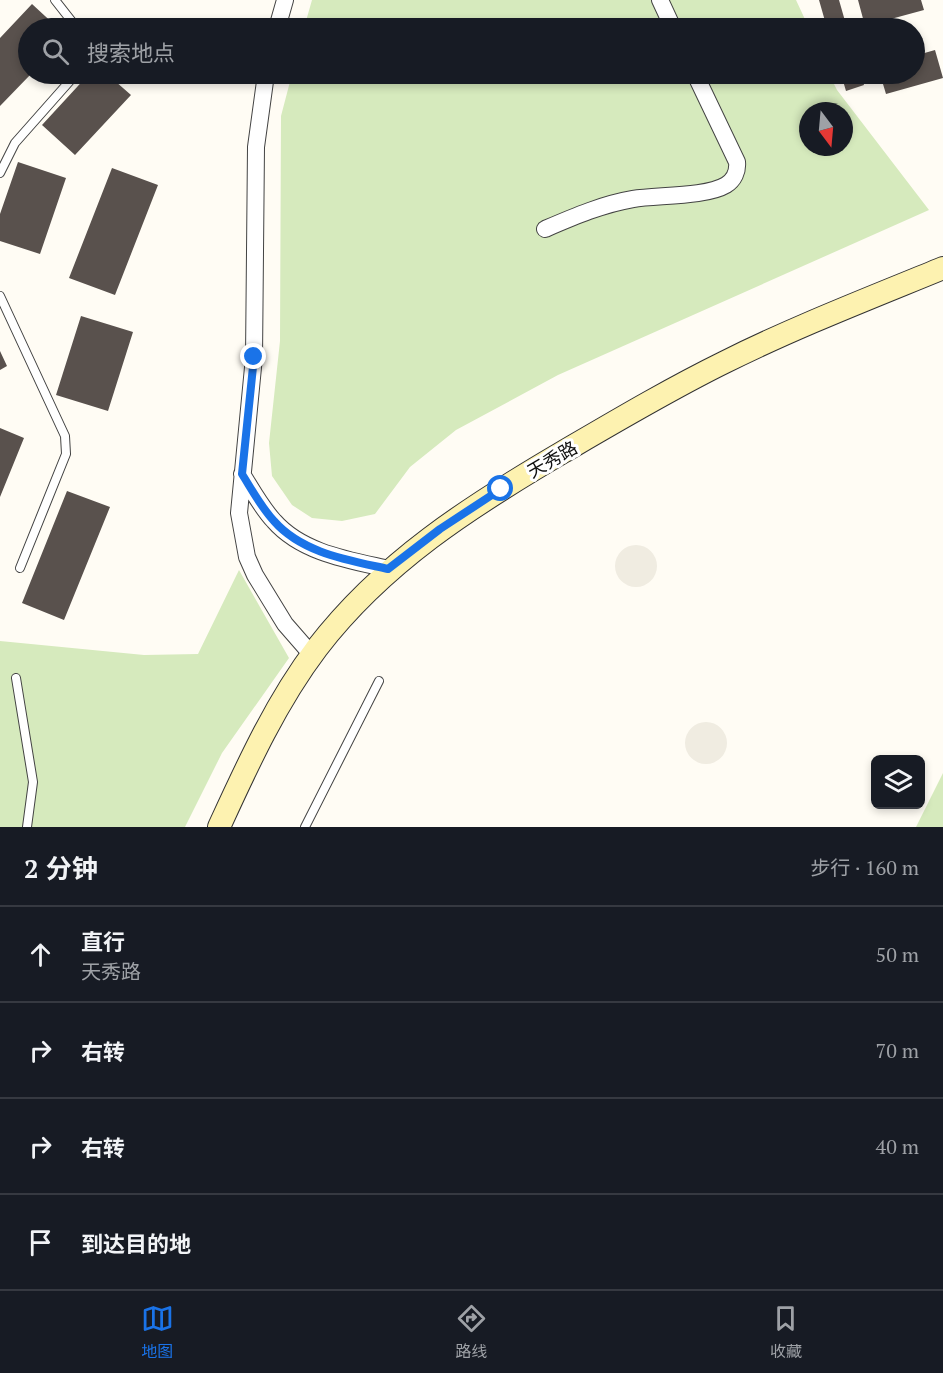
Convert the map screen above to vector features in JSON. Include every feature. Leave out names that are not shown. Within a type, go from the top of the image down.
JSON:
[{"type":"main road","name":"天秀路","points":[[219,827],[252,756],[312,655],[388,569],[440,529],[501,489],[725,362],[943,268]]},
{"type":"street","points":[[280,18],[285,0]]},
{"type":"street","points":[[660,0],[668,18]]},
{"type":"street","points":[[265,84],[256,147],[254,357],[239,513],[248,557],[266,595],[285,624],[312,655]]},
{"type":"street","points":[[545,229],[612,203],[697,192],[726,185],[738,170],[737,162],[700,84]]},
{"type":"street","points":[[242,474],[274,522],[292,536],[311,548],[342,559],[388,569]]},
{"type":"lane","points":[[55,0],[69,18]]},
{"type":"lane","points":[[0,173],[15,143],[67,84]]},
{"type":"lane","points":[[0,296],[65,436],[66,454],[20,568]]},
{"type":"lane","points":[[16,678],[33,782],[27,827]]},
{"type":"lane","points":[[305,827],[379,681]]},
{"type":"green space","points":[[312,0],[796,0],[804,18],[307,18]]},
{"type":"green space","points":[[289,84],[834,84],[846,102],[799,102],[799,156],[853,156],[853,111],[929,210],[558,375],[456,430],[410,467],[375,514],[342,521],[312,518],[292,505],[272,476],[269,443],[280,341],[281,116]]},
{"type":"green space","points":[[239,570],[289,658],[222,753],[185,827],[0,827],[0,641],[144,655],[198,654]]},
{"type":"green space","points":[[943,773],[943,827],[916,827]]},
{"type":"shaded area","points":[[636,545],[644,546],[651,551],[656,558],[656,574],[651,581],[644,586],[636,587],[628,586],[621,581],[616,574],[615,566],[616,558],[621,551],[628,546]]},
{"type":"shaded area","points":[[706,722],[714,723],[721,728],[726,735],[726,751],[721,758],[714,763],[706,764],[698,763],[691,758],[686,751],[685,743],[686,735],[691,728],[698,723]]},
{"type":"building","points":[[819,0],[839,0],[844,18],[824,18]]},
{"type":"building","points":[[858,0],[921,0],[924,10],[894,18],[863,18]]},
{"type":"building","points":[[32,4],[47,18],[19,18]]},
{"type":"building","points":[[18,19],[18,84],[21,84],[0,106],[0,38]]},
{"type":"building","points":[[935,50],[943,78],[925,83],[925,53]]},
{"type":"building","points":[[80,84],[118,84],[131,95],[75,155],[42,125]]},
{"type":"building","points":[[844,84],[864,84],[864,85],[846,91]]},
{"type":"building","points":[[883,84],[922,84],[886,94]]},
{"type":"building","points":[[18,162],[66,178],[40,254],[0,241],[0,214]]},
{"type":"building","points":[[112,168],[158,185],[115,295],[69,278]]},
{"type":"building","points":[[81,316],[133,332],[108,411],[56,395]]},
{"type":"building","points":[[0,351],[7,366],[0,370]]},
{"type":"building","points":[[0,428],[24,438],[0,497]]},
{"type":"building","points":[[67,491],[110,507],[64,620],[22,603]]},
{"type":"route","points":[[254,357],[242,474],[274,522],[311,548],[342,559],[388,569],[440,529],[501,489]]}]
